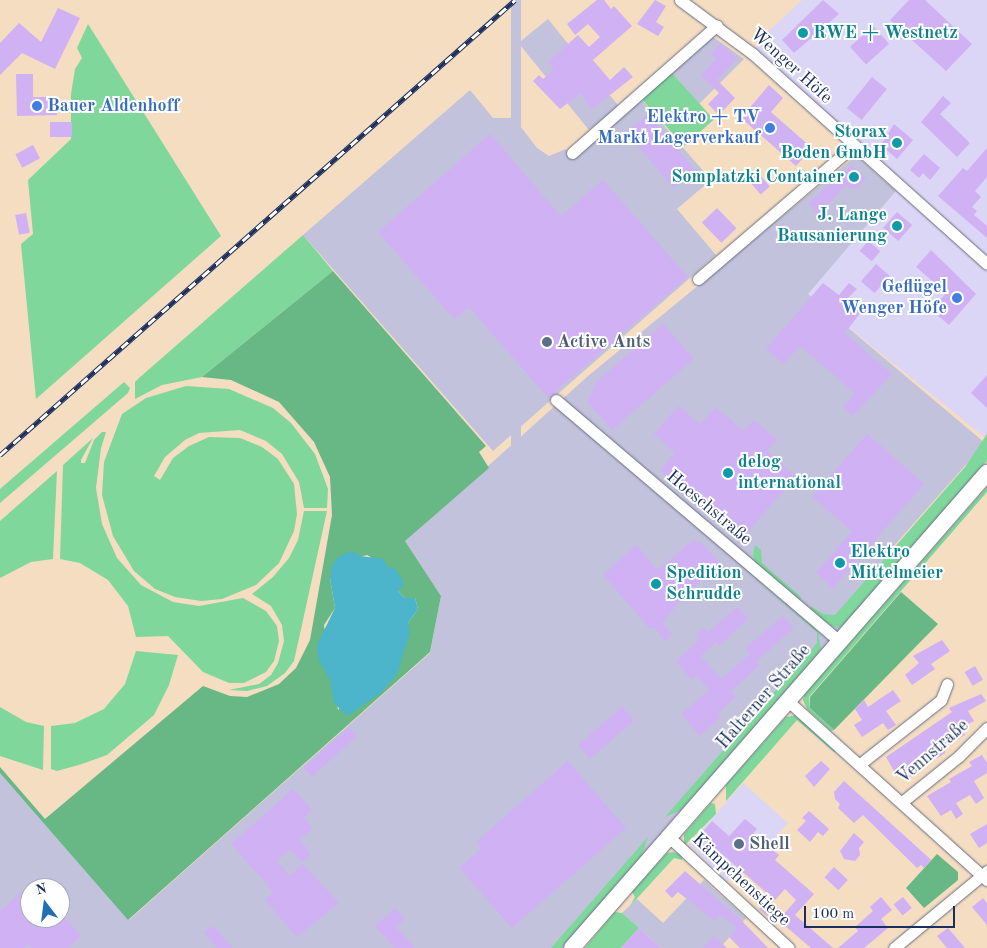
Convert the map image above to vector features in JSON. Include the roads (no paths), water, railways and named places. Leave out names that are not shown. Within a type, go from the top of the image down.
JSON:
[{"type":"main road","name":"Halterner Straße","points":[[572,948],[987,473]]},
{"type":"street","name":"Wenger Höfe","points":[[680,0],[717,26],[987,264]]},
{"type":"street","points":[[572,153],[717,26]]},
{"type":"street","points":[[698,279],[854,146]]},
{"type":"street","name":"Hoeschstraße","points":[[556,400],[840,642]]},
{"type":"street","name":"Vennstraße","points":[[860,764],[941,700],[948,684]]},
{"type":"street","name":"Vennstraße","points":[[788,700],[985,875]]},
{"type":"street","name":"Vennstraße","points":[[902,802],[959,756],[987,728]]},
{"type":"street","name":"Kämpchenstiege","points":[[669,837],[789,948]]},
{"type":"street","points":[[894,948],[985,875]]},
{"type":"water","points":[[352,551],[360,556],[384,559],[387,567],[394,568],[401,577],[404,585],[398,591],[405,598],[415,598],[418,609],[408,623],[410,632],[397,674],[381,693],[347,716],[334,703],[330,680],[319,660],[317,645],[335,608],[330,578],[332,565],[340,556]]},
{"type":"railway","points":[[0,455],[515,0]]},
{"type":"place","name":"RWE + Westnetz","points":[[803,33]]},
{"type":"place","name":"Bauer Aldenhoff","points":[[37,106]]},
{"type":"place","name":"Elektro + TV Markt Lagerverkauf","points":[[770,128]]},
{"type":"place","name":"Storax Boden GmbH","points":[[897,143]]},
{"type":"place","name":"Somplatzki Container","points":[[854,177]]},
{"type":"place","name":"J. Lange Bausanierung","points":[[897,226]]},
{"type":"place","name":"Geflügel Wenger Höfe","points":[[957,298]]},
{"type":"place","name":"Active Ants","points":[[547,342]]},
{"type":"place","name":"delog international","points":[[728,473]]},
{"type":"place","name":"Elektro Mittelmeier","points":[[840,563]]},
{"type":"place","name":"Spedition Schrudde","points":[[656,584]]},
{"type":"place","name":"Shell","points":[[739,844]]}]
